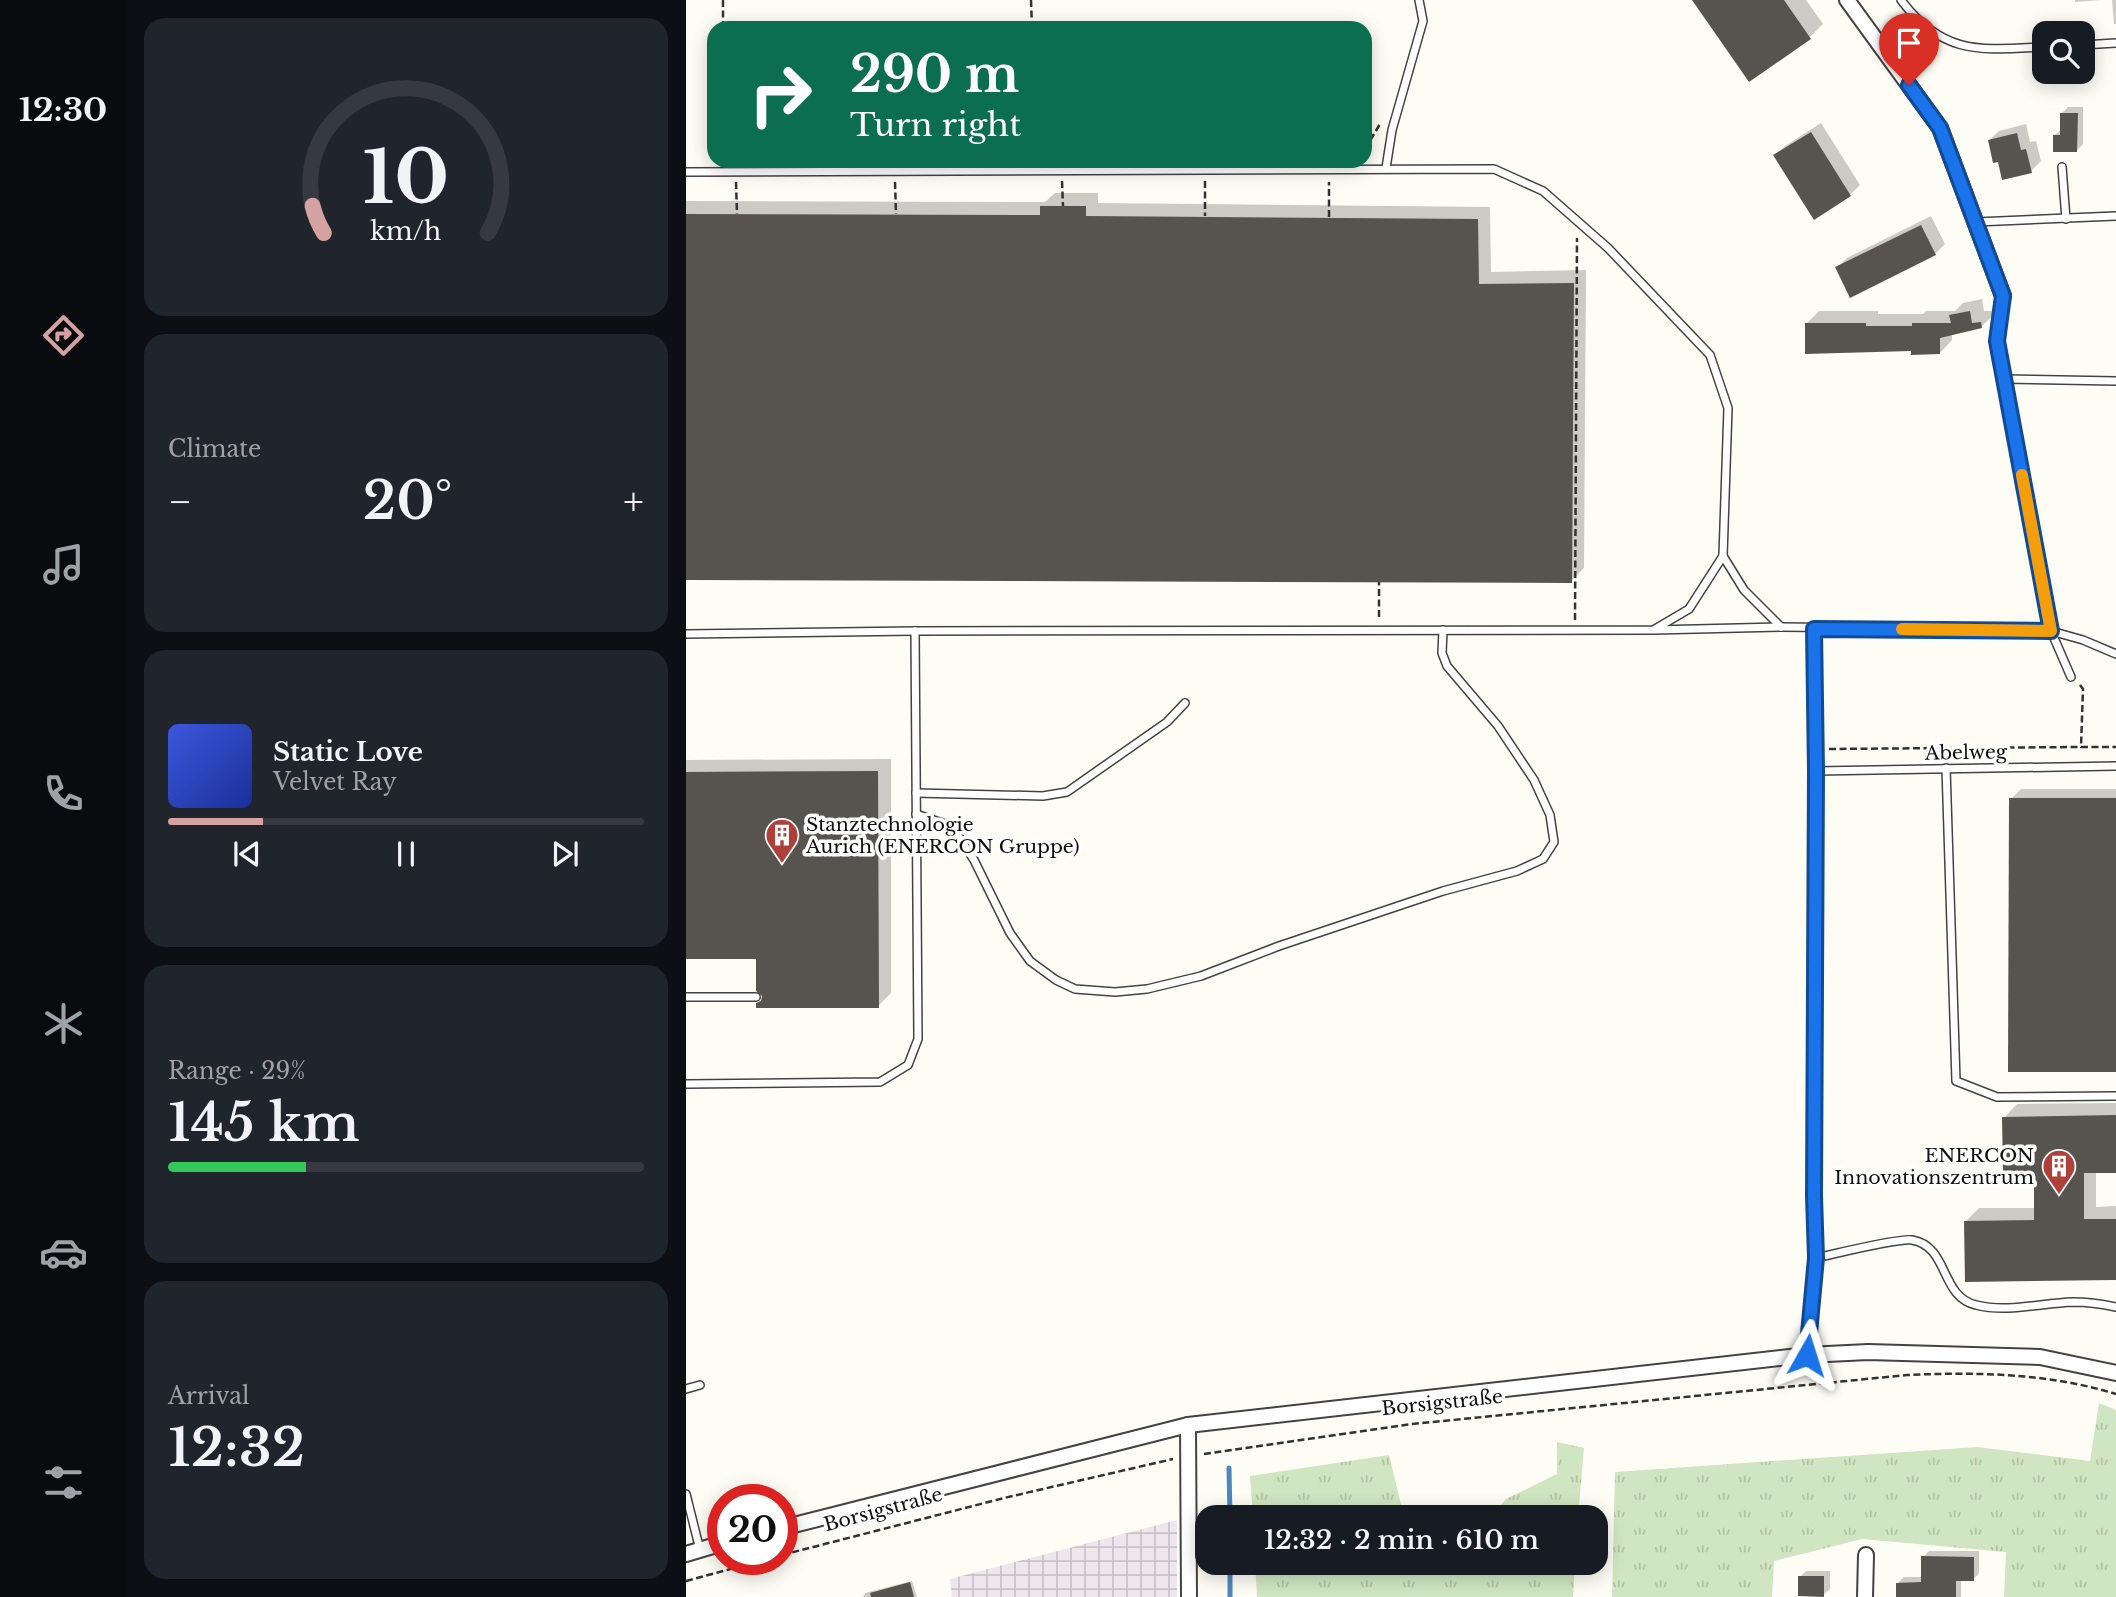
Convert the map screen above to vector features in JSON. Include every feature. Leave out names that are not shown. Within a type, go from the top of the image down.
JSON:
[{"type":"street","points":[[1847,0],[1940,128],[2003,296]]},
{"type":"street","name":"Borsigstraße","points":[[798,1524],[1188,1425],[1807,1355],[1868,1352],[2040,1357],[2116,1373]]},
{"type":"street","points":[[1188,1425],[1189,1597]]},
{"type":"street","points":[[1865,1597],[1866,1555]]},
{"type":"lane","points":[[1386,168],[1392,130],[1423,21],[1419,0]]},
{"type":"lane","points":[[1901,0],[1913,17],[1946,41],[1983,50],[2032,48]]},
{"type":"lane","points":[[2095,44],[2116,43]]},
{"type":"lane","points":[[2062,167],[2066,219]]},
{"type":"lane","points":[[686,172],[1494,169],[1543,191],[1608,248],[1710,355],[1728,408],[1723,556],[1689,610],[1654,630]]},
{"type":"lane","points":[[1975,222],[2116,216]]},
{"type":"lane","points":[[2003,296],[1997,341],[2051,631],[2071,677]]},
{"type":"lane","points":[[2004,379],[2116,381]]},
{"type":"lane","points":[[1723,556],[1744,590],[1782,627]]},
{"type":"lane","points":[[686,634],[1654,630],[1782,627],[2051,631],[2083,639],[2116,654]]},
{"type":"lane","points":[[1807,1355],[1816,1258],[1814,629]]},
{"type":"lane","points":[[916,814],[945,824],[959,837],[974,860],[1010,933],[1023,952],[1030,961],[1056,981],[1075,989],[1115,992],[1147,989],[1201,976],[1279,946],[1443,891],[1517,871],[1543,859],[1554,842],[1550,815],[1534,780],[1498,726],[1447,666],[1442,653],[1444,630]]},
{"type":"lane","points":[[686,1084],[880,1082],[908,1065],[918,1039],[915,631]]},
{"type":"lane","points":[[916,793],[1043,796],[1067,792],[1167,722],[1185,703]]},
{"type":"lane","name":"Abelweg","points":[[1816,771],[2116,766]]},
{"type":"lane","points":[[1947,768],[1956,1081],[1997,1097],[2116,1096]]},
{"type":"lane","points":[[686,997],[756,998]]},
{"type":"lane","points":[[1816,1258],[1909,1239],[1926,1244],[1938,1256],[1953,1291],[1972,1305],[1996,1308],[2073,1302],[2116,1307]]},
{"type":"lane","points":[[686,1389],[700,1385]]},
{"type":"lane","points":[[686,1494],[693,1552]]},
{"type":"path","points":[[723,0],[723,21]]},
{"type":"path","points":[[1031,0],[1032,21]]},
{"type":"path","points":[[1329,169],[1329,217]]},
{"type":"path","points":[[1062,170],[1063,206]]},
{"type":"path","points":[[1204,170],[1205,216]]},
{"type":"path","points":[[895,171],[896,214]]},
{"type":"path","points":[[736,172],[737,214]]},
{"type":"path","points":[[1575,630],[1577,222]]},
{"type":"path","points":[[1379,582],[1379,631]]},
{"type":"path","points":[[2071,677],[2083,689],[2081,747]]},
{"type":"path","points":[[1816,749],[2116,747]]},
{"type":"path","name":"Borsigstraße","points":[[798,1551],[1004,1498],[1188,1456],[1412,1424],[1907,1376],[1965,1373],[2030,1376],[2098,1388],[2116,1394]]},
{"type":"path","points":[[686,1581],[708,1575]]},
{"type":"shaded area","points":[[1177,1520],[1177,1597],[952,1597],[950,1579]]},
{"type":"green space","points":[[2099,1403],[2116,1410],[2116,1597],[2004,1597],[2006,1552],[1862,1539],[1774,1561],[1772,1597],[1612,1597],[1615,1472],[1977,1447],[2090,1461]]},
{"type":"green space","points":[[1557,1442],[1584,1448],[1579,1505],[1501,1505],[1506,1499],[1557,1474]]},
{"type":"green space","points":[[1389,1455],[1401,1505],[1252,1505],[1250,1476]]},
{"type":"green space","points":[[1256,1575],[1574,1575],[1573,1597],[1257,1597]]},
{"type":"building","points":[[1692,0],[1784,0],[1811,39],[1749,82]]},
{"type":"building","points":[[2060,113],[2078,113],[2077,152],[2053,152],[2053,135],[2060,135]]},
{"type":"building","points":[[1811,132],[1851,196],[1814,220],[1773,155]]},
{"type":"building","points":[[2017,133],[2021,150],[2026,149],[2032,173],[2002,180],[1998,162],[1993,163],[1988,140]]},
{"type":"building","points":[[1040,206],[1086,206],[1086,216],[1478,219],[1479,284],[1574,283],[1572,583],[686,580],[686,214],[1040,215]]},
{"type":"building","points":[[1921,225],[1936,255],[1850,298],[1835,267]]},
{"type":"building","points":[[1970,311],[1972,323],[1981,322],[1982,328],[1940,338],[1940,354],[1911,355],[1911,351],[1805,354],[1805,323],[1912,326],[1912,323],[1951,323],[1949,315]]},
{"type":"building","name":"Stanztechnologie Aurich (ENERCON Gruppe)","points":[[878,771],[879,1008],[756,1008],[756,1003],[761,1001],[762,996],[756,991],[756,959],[686,959],[686,772]]},
{"type":"building","points":[[2009,798],[2116,798],[2116,1072],[2008,1072]]},
{"type":"building","name":"ENERCON Innovationszentrum","points":[[2116,1115],[2116,1173],[2084,1173],[2084,1219],[2116,1219],[2116,1280],[1965,1282],[1964,1221],[2034,1220],[2034,1173],[2003,1173],[2002,1117]]},
{"type":"building","points":[[1921,1556],[1974,1557],[1974,1581],[1956,1581],[1956,1597],[1896,1597],[1896,1583],[1921,1582]]},
{"type":"building","points":[[1798,1576],[1824,1576],[1824,1597],[1798,1596]]},
{"type":"building","points":[[910,1582],[914,1597],[871,1597],[870,1593]]},
{"type":"waterway","points":[[1229,1468],[1230,1505]]},
{"type":"waterway","points":[[1230,1575],[1230,1597]]},
{"type":"slow traffic","points":[[1902,629],[2051,631],[2022,475]]},
{"type":"place","name":"Stanztechnologie Aurich (ENERCON Gruppe)","points":[[782,865]]},
{"type":"place","name":"ENERCON Innovationszentrum","points":[[2059,1196]]},
{"type":"route","points":[[1807,1355],[1816,1258],[1814,629],[2051,631],[1997,341],[2003,296],[1940,128],[1909,85]]}]
